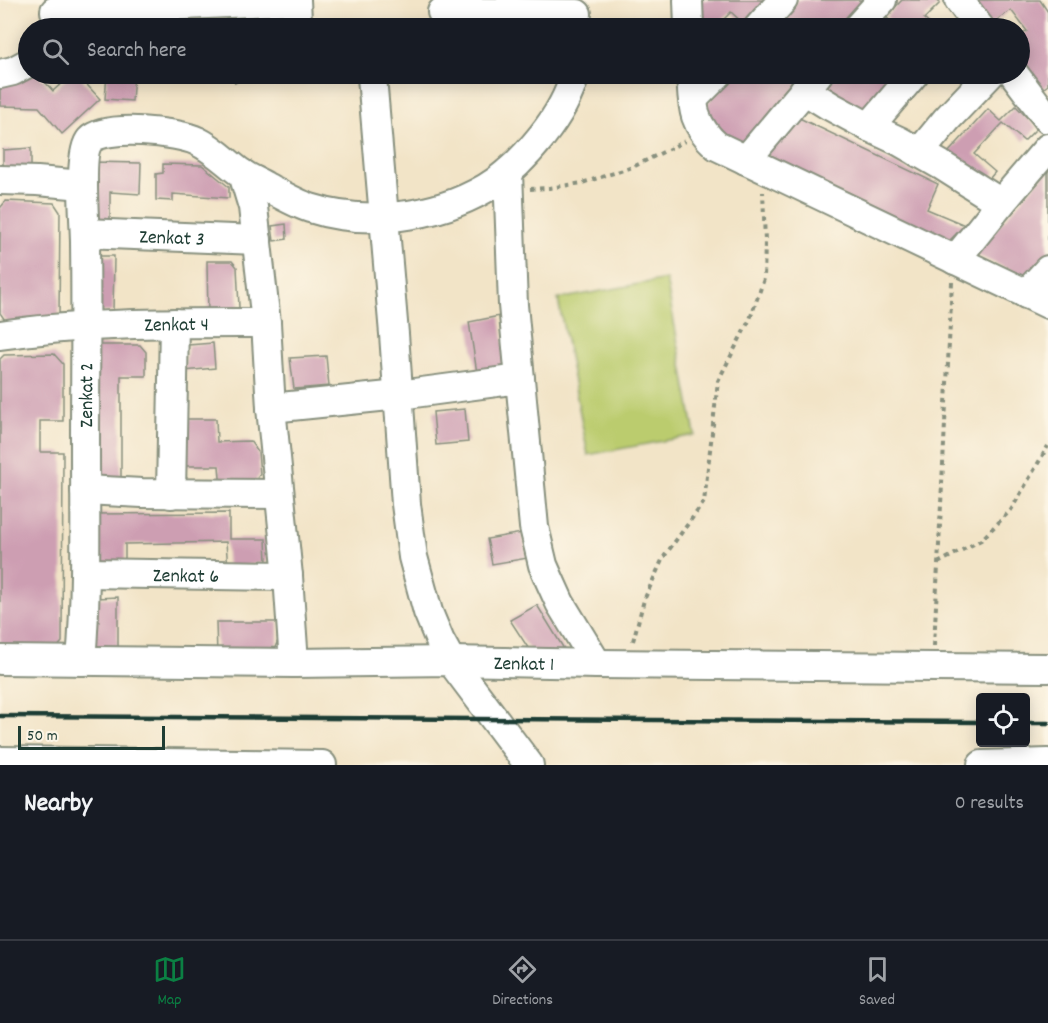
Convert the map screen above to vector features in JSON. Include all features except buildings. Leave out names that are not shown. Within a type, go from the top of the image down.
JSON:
[{"type":"street","points":[[54,13],[296,0],[297,18]]},
{"type":"street","points":[[767,18],[783,0]]},
{"type":"street","points":[[866,18],[882,0]]},
{"type":"street","points":[[441,14],[580,14]]},
{"type":"street","points":[[0,74],[18,68]]},
{"type":"street","points":[[371,84],[412,557],[428,612],[451,661],[529,765]]},
{"type":"street","points":[[572,84],[566,100],[553,123],[514,167],[508,181],[513,305],[532,505],[540,553],[560,603],[597,664]]},
{"type":"street","points":[[754,164],[810,84]]},
{"type":"street","points":[[813,84],[830,106],[899,141],[1001,203]]},
{"type":"street","points":[[869,127],[906,84]]},
{"type":"street","points":[[919,153],[980,84]]},
{"type":"street","points":[[1022,84],[1048,119]]},
{"type":"street","points":[[692,86],[693,111],[699,126],[706,137],[717,146],[1037,299],[1048,270]]},
{"type":"street","name":"Zenkat 2","points":[[81,661],[86,573],[86,325],[83,185],[86,146],[96,135],[123,130],[182,135],[214,151],[243,174]]},
{"type":"street","points":[[955,260],[1048,148]]},
{"type":"street","points":[[243,174],[309,208],[349,216],[384,218],[437,208],[465,199],[487,187],[508,181]]},
{"type":"street","points":[[243,174],[253,207],[266,323],[271,408],[288,576],[294,663]]},
{"type":"street","points":[[0,180],[83,185]]},
{"type":"street","name":"Zenkat 3","points":[[85,233],[257,240]]},
{"type":"street","points":[[171,494],[174,323]]},
{"type":"street","name":"Zenkat 4","points":[[0,335],[86,325],[266,323]]},
{"type":"street","points":[[271,408],[399,395],[520,379]]},
{"type":"street","points":[[85,490],[171,494],[279,494]]},
{"type":"street","name":"Zenkat 6","points":[[86,573],[288,576]]},
{"type":"street","name":"Zenkat 1","points":[[0,660],[294,663],[451,661],[1048,668]]},
{"type":"street","points":[[0,761],[70,764],[322,765]]},
{"type":"street","points":[[982,765],[1048,763]]},
{"type":"path","points":[[508,181],[549,188],[582,183],[633,167],[703,131]]},
{"type":"path","points":[[626,664],[644,600],[663,558],[704,502],[718,381],[750,320],[764,279],[765,241],[754,164]]},
{"type":"path","points":[[933,666],[951,290],[955,260]]},
{"type":"path","points":[[938,563],[981,540],[1011,510],[1048,446]]},
{"type":"green space","points":[[666,279],[695,435],[588,455],[558,299]]},
{"type":"railway","points":[[0,716],[976,722]]},
{"type":"railway","points":[[1030,723],[1048,723]]}]
